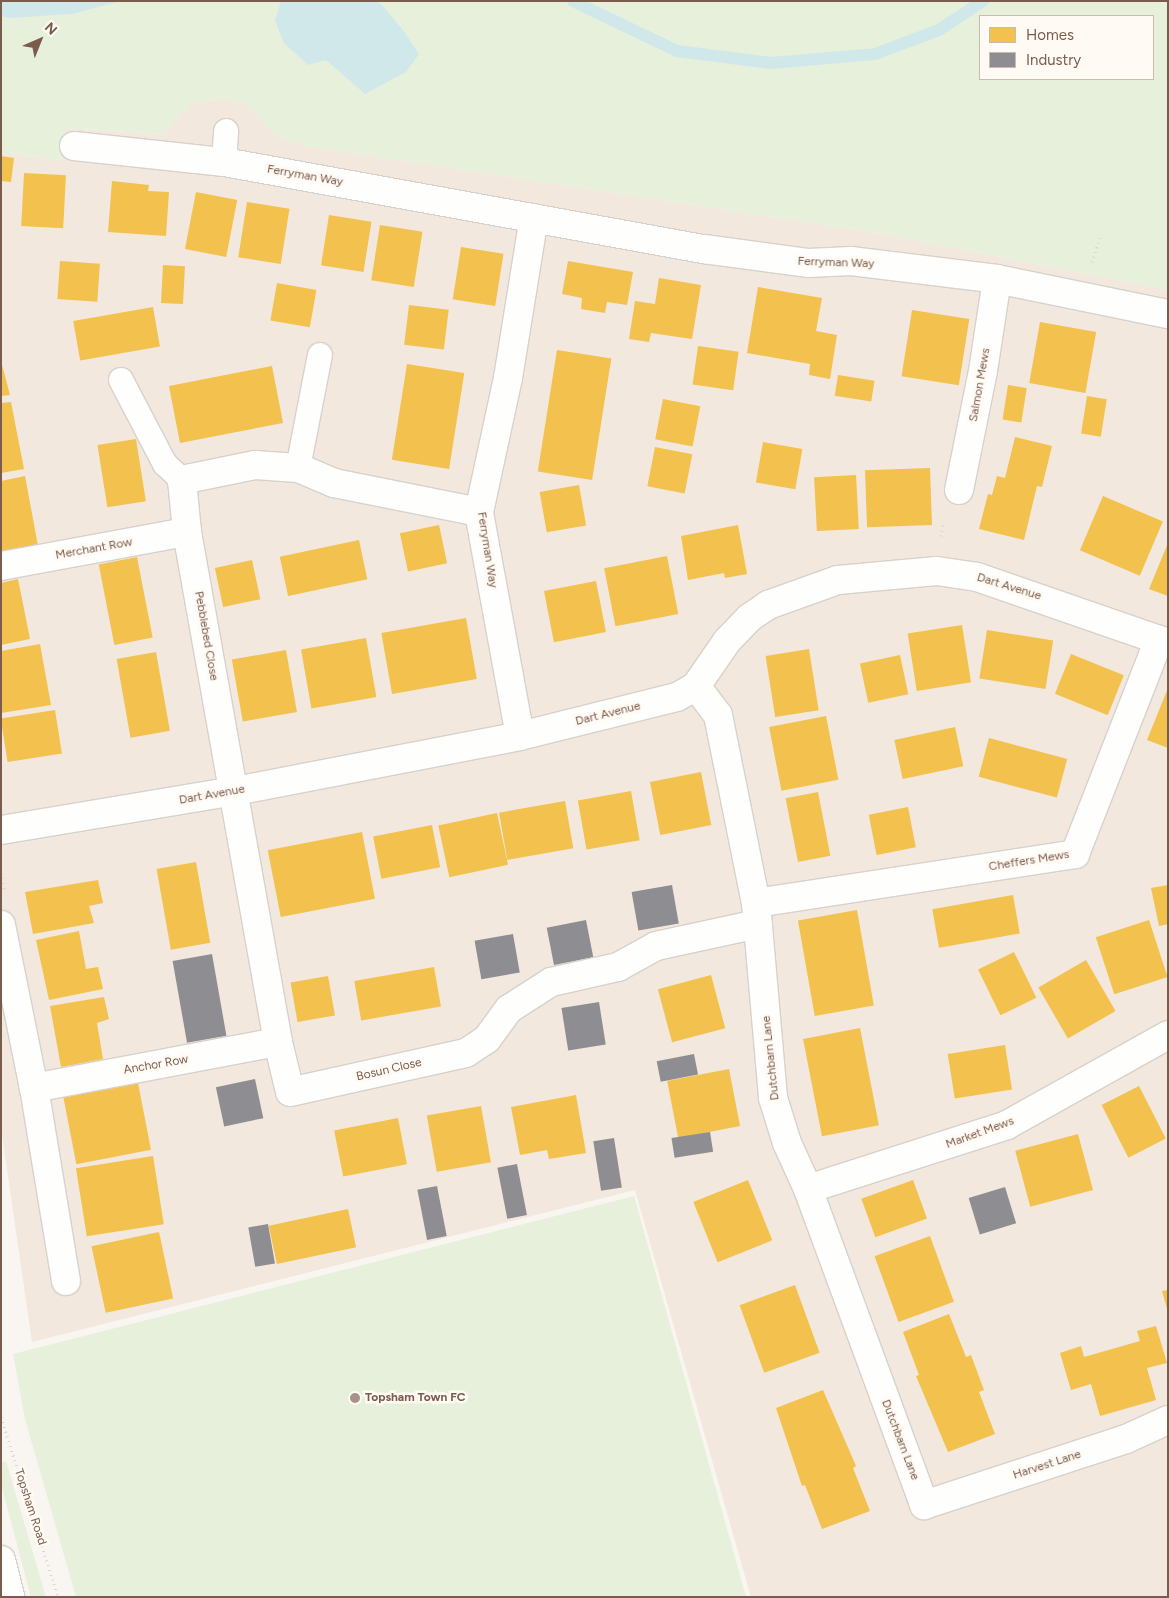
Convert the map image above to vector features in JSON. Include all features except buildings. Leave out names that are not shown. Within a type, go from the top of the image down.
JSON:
[{"type":"street","name":"Ferryman Way","points":[[74,146],[224,162],[704,250],[809,263],[851,260],[997,279],[1168,314]]},
{"type":"street","name":"Ferryman Way","points":[[520,736],[479,512],[508,378],[534,218]]},
{"type":"street","name":"Salmon Mews","points":[[959,490],[983,371],[997,279]]},
{"type":"street","points":[[182,480],[255,466],[298,468],[334,483],[479,512]]},
{"type":"street","name":"Pebblebed Close","points":[[182,480],[187,532],[235,791]]},
{"type":"street","name":"Merchant Row","points":[[1,566],[187,532]]},
{"type":"street","name":"Dart Avenue","points":[[1,830],[235,791],[520,736],[677,697],[696,686],[727,641],[749,618],[768,605],[838,580],[937,571],[977,577],[1021,590],[1163,641]]},
{"type":"street","name":"Cheffers Mews","points":[[757,913],[1075,854],[1163,641]]},
{"type":"street","name":"Dutchbarn Lane","points":[[696,686],[718,715],[757,913],[773,1098],[787,1143],[808,1190],[924,1504]]},
{"type":"street","name":"Bosun Close","points":[[235,791],[278,1042],[290,1092],[466,1053],[487,1040],[509,1009],[551,982],[618,967],[656,946],[757,913]]},
{"type":"street","points":[[1,925],[34,1088],[66,1281]]},
{"type":"street","name":"Market Mews","points":[[808,1190],[1007,1126],[1168,1035]]},
{"type":"street","name":"Anchor Row","points":[[34,1088],[278,1042]]},
{"type":"street","name":"Harvest Lane","points":[[924,1504],[1126,1439],[1168,1420]]},
{"type":"street","points":[[1,1560],[10,1597]]},
{"type":"lane","points":[[224,162],[226,131]]},
{"type":"lane","points":[[298,468],[320,355]]},
{"type":"lane","points":[[121,380],[165,464],[182,480]]},
{"type":"path","points":[[937,571],[945,503],[959,490]]},
{"type":"path","points":[[1,872],[4,888],[1,890]]},
{"type":"path","name":"Topsham Road","points":[[1,1417],[58,1597]]},
{"type":"shaded area","points":[[223,99],[248,104],[276,136],[306,146],[878,233],[1168,290],[1168,1597],[751,1597],[635,1190],[32,1342],[1,1128],[1,153],[61,160],[65,128],[163,134],[191,103]]},
{"type":"green space","points":[[1,1],[1168,1],[1168,290],[878,233],[306,146],[276,136],[248,104],[223,99],[191,103],[163,134],[65,128],[62,160],[1,153]]},
{"type":"green space","name":"Topsham Town FC","points":[[634,1196],[746,1597],[76,1597],[25,1419],[13,1354]]},
{"type":"green space","points":[[6,1461],[46,1597],[31,1597],[1,1484],[1,1463]]},
{"type":"water","points":[[1,1],[121,1],[72,14],[9,18],[1,16]]},
{"type":"water","points":[[281,1],[375,1],[381,4],[403,30],[419,54],[406,72],[365,94],[326,60],[308,65],[284,43],[275,21]]},
{"type":"waterway","points":[[573,1],[677,51],[771,63],[875,54],[939,30],[983,1]]},
{"type":"place","name":"Topsham Town FC","points":[[355,1398]]}]
